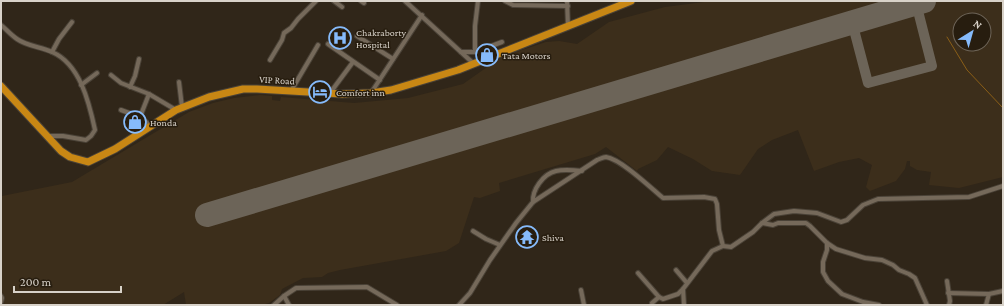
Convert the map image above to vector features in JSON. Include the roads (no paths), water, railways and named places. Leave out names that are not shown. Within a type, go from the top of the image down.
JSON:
[{"type":"highway","name":"VIP Road","points":[[1,86],[47,136],[70,157],[88,162],[115,149],[179,108],[209,97],[242,90],[257,89],[330,93],[371,93],[391,90],[458,70],[631,1]]},
{"type":"street","points":[[270,60],[282,40],[284,33],[291,28],[316,1]]},
{"type":"street","points":[[334,1],[342,7]]},
{"type":"street","points":[[405,1],[473,63]]},
{"type":"street","points":[[475,52],[475,26],[478,1]]},
{"type":"street","points":[[505,1],[513,5],[567,3],[568,26]]},
{"type":"street","points":[[371,93],[422,15]]},
{"type":"street","points":[[52,52],[59,39],[72,22]]},
{"type":"street","points":[[1,25],[18,40],[52,52],[63,58],[77,74],[95,130],[86,140],[62,136],[47,136]]},
{"type":"street","points":[[357,36],[393,59]]},
{"type":"street","points":[[461,52],[475,52],[502,42]]},
{"type":"street","points":[[328,44],[380,80]]},
{"type":"street","points":[[291,91],[318,45]]},
{"type":"street","points":[[130,87],[135,76],[139,59]]},
{"type":"street","points":[[330,93],[353,62]]},
{"type":"street","points":[[81,85],[97,73]]},
{"type":"street","points":[[111,75],[121,83],[179,108],[178,82]]},
{"type":"street","points":[[140,117],[149,94]]},
{"type":"street","points":[[121,110],[140,117],[151,126]]},
{"type":"street","points":[[459,305],[470,293],[500,245],[533,202],[597,160],[605,157],[614,160],[663,198],[704,197],[715,199],[723,246]]},
{"type":"street","points":[[533,202],[533,197],[537,186],[555,171],[582,171]]},
{"type":"street","points":[[638,273],[659,297],[663,299],[678,294],[712,251],[723,246],[731,246],[753,232],[774,214],[794,211],[818,213],[841,222],[847,220],[863,205],[878,199],[969,197],[1003,186]]},
{"type":"street","points":[[762,223],[773,225],[778,223],[806,223],[827,243],[836,249],[866,258],[882,260],[893,265],[914,278],[927,305]]},
{"type":"street","points":[[473,231],[500,245]]},
{"type":"street","points":[[827,243],[827,250],[823,262],[823,272],[828,281],[842,294],[863,302],[879,305]]},
{"type":"street","points":[[676,270],[687,283]]},
{"type":"street","points":[[947,281],[950,301],[949,305]]},
{"type":"street","points":[[274,305],[296,288],[367,286],[397,305]]},
{"type":"street","points":[[683,289],[684,305]]},
{"type":"street","points":[[581,290],[584,305]]},
{"type":"street","points":[[948,293],[989,294],[1003,291]]},
{"type":"street","points":[[986,305],[989,294]]},
{"type":"street","points":[[1,296],[1,302]]},
{"type":"street","points":[[284,296],[289,305]]},
{"type":"street","points":[[652,303],[659,297]]},
{"type":"waterway","points":[[947,37],[967,70],[1003,108]]},
{"type":"place","name":"Chakraborty Hospital","points":[[340,38]]},
{"type":"place","name":"Tata Motors","points":[[487,55]]},
{"type":"place","name":"Comfort inn","points":[[320,92]]},
{"type":"place","name":"Honda","points":[[135,122]]},
{"type":"place","name":"Shiva","points":[[527,237]]}]
